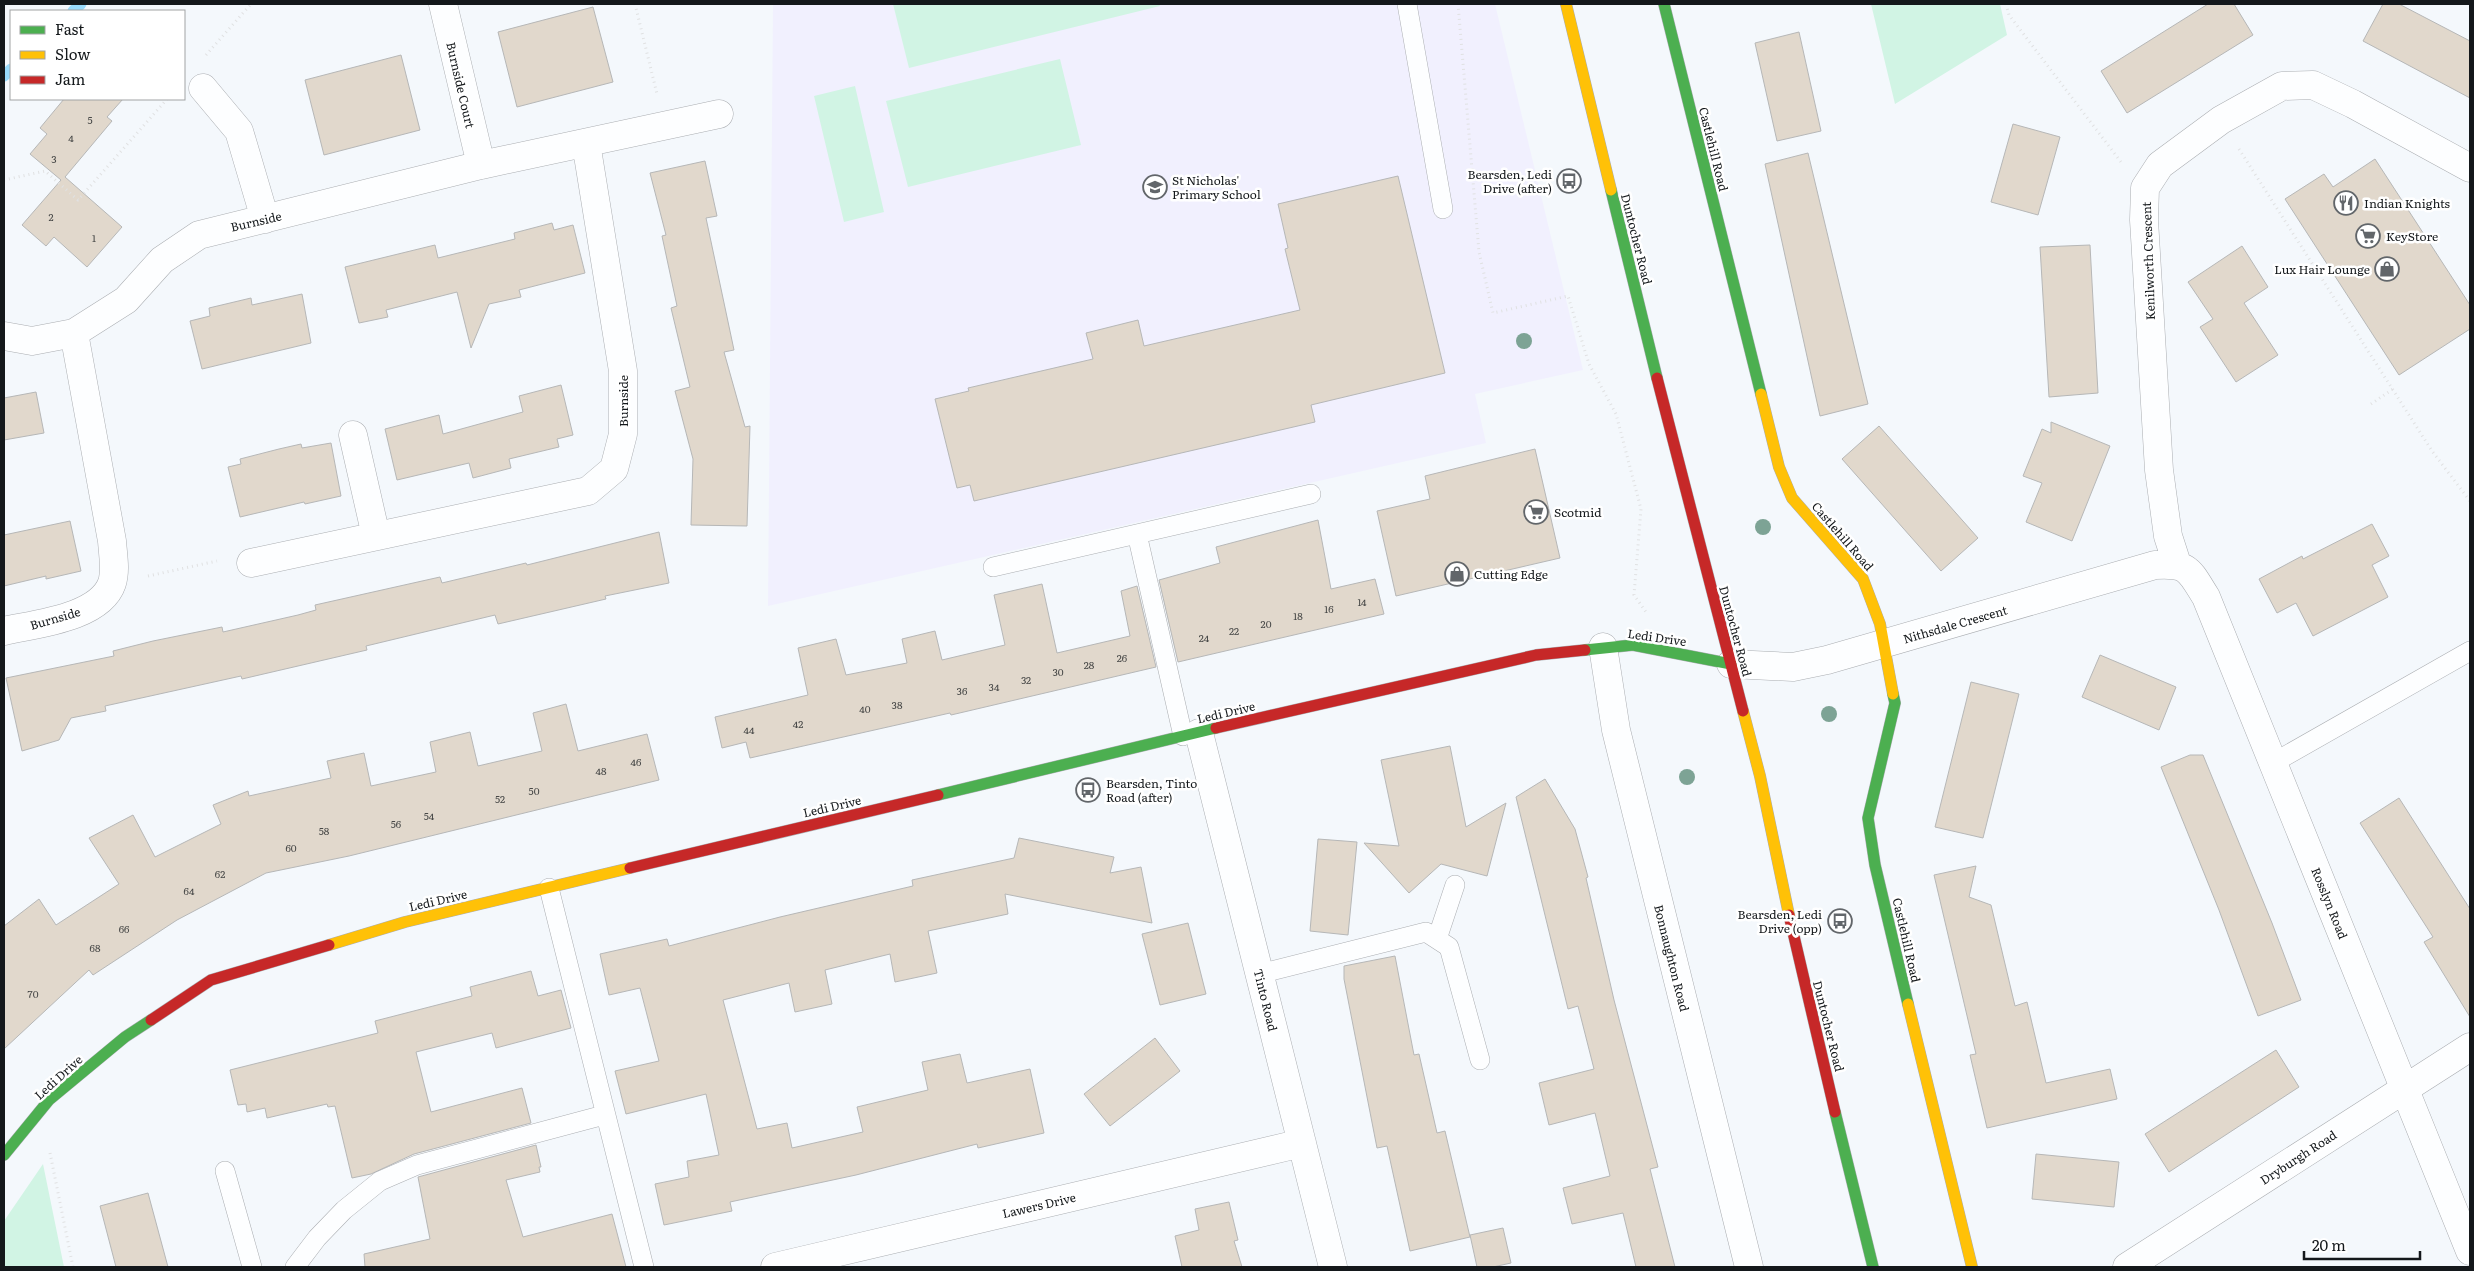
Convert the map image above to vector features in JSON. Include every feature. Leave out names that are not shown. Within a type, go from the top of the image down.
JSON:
[{"type":"street","name":"Burnside Court","points":[[443,4],[481,166]]},
{"type":"street","name":"Duntocher Road","points":[[1566,4],[1647,338],[1760,776],[1797,954],[1873,1267]]},
{"type":"street","name":"Castlehill Road","points":[[1664,4],[1779,467],[1792,498],[1863,579],[1880,624],[1895,703],[1868,818],[1875,865],[1972,1267]]},
{"type":"street","name":"Kenilworth Crescent","points":[[2177,564],[2168,536],[2159,470],[2144,220],[2145,188],[2160,165],[2220,120],[2282,86],[2313,85],[2353,104],[2470,168]]},
{"type":"street","points":[[203,88],[239,131],[265,220]]},
{"type":"street","name":"Burnside","points":[[4,336],[32,341],[74,333],[126,300],[162,260],[199,235],[481,166],[718,114]]},
{"type":"street","name":"Burnside","points":[[251,564],[588,491],[614,468],[623,434],[623,372],[586,143]]},
{"type":"street","points":[[74,333],[112,541],[114,563],[112,584]]},
{"type":"street","points":[[353,436],[376,536]]},
{"type":"street","name":"Nithsdale Crescent","points":[[1731,664],[1793,667],[1827,660],[2155,565],[2177,564]]},
{"type":"street","name":"Rosslyn Road","points":[[2177,564],[2194,578],[2206,597],[2470,1251]]},
{"type":"street","name":"Burnside","points":[[4,631],[77,614],[98,602],[112,584]]},
{"type":"street","name":"Ledi Drive","points":[[4,1155],[49,1100],[125,1037],[211,980],[404,922],[1191,734],[1536,655],[1633,645],[1652,647],[1731,664]]},
{"type":"street","name":"Bonnaughton Road","points":[[1603,647],[1616,730],[1749,1267]]},
{"type":"street","name":"Tinto Road","points":[[1191,734],[1260,974],[1332,1267]]},
{"type":"street","name":"Dryburgh Road","points":[[2127,1267],[2470,1047]]},
{"type":"street","name":"Lawers Drive","points":[[775,1267],[1302,1143]]},
{"type":"lane","points":[[1407,4],[1443,209]]},
{"type":"lane","points":[[994,567],[1311,494]]},
{"type":"lane","points":[[1137,534],[1191,734]]},
{"type":"lane","points":[[2273,763],[2470,651]]},
{"type":"lane","points":[[1436,939],[1455,885]]},
{"type":"lane","points":[[549,888],[604,1115],[644,1267]]},
{"type":"lane","points":[[1260,974],[1426,932],[1449,947],[1480,1060]]},
{"type":"lane","points":[[296,1267],[317,1238],[380,1181],[417,1165],[604,1115]]},
{"type":"lane","points":[[225,1171],[252,1267]]},
{"type":"path","points":[[201,60],[251,4]]},
{"type":"path","points":[[636,4],[664,126]]},
{"type":"path","points":[[1458,4],[1479,252],[1492,312],[1568,296],[1588,364],[1616,414],[1641,509],[1634,595],[1649,617]]},
{"type":"path","points":[[2006,4],[2009,15],[2115,157],[2145,188]]},
{"type":"path","points":[[4,180],[44,171],[78,200],[166,100]]},
{"type":"path","points":[[2220,120],[2432,451],[2470,501]]},
{"type":"path","points":[[2371,404],[2393,389]]},
{"type":"path","points":[[112,584],[236,557],[251,564]]},
{"type":"path","points":[[41,1110],[73,1267]]},
{"type":"shaded area","name":"St Nicholas' Primary School","points":[[773,4],[1495,4],[1583,370],[1475,394],[1486,443],[768,606]]},
{"type":"green space","points":[[893,4],[1159,4],[1160,6],[909,68]]},
{"type":"green space","points":[[1871,4],[2000,4],[2007,35],[1895,104]]},
{"type":"green space","points":[[1060,59],[1081,145],[908,187],[886,101]]},
{"type":"green space","points":[[855,86],[884,212],[844,222],[814,96]]},
{"type":"green space","points":[[43,1164],[64,1267],[4,1267],[4,1221]]},
{"type":"building","points":[[2208,4],[2234,4],[2253,35],[2127,113],[2101,71]]},
{"type":"building","points":[[2383,4],[2399,4],[2470,41],[2470,98],[2363,41]]},
{"type":"building","points":[[593,7],[613,82],[517,107],[498,32]]},
{"type":"building","points":[[1799,32],[1821,131],[1777,141],[1755,43]]},
{"type":"building","points":[[401,55],[420,130],[324,155],[305,80]]},
{"type":"building","points":[[63,100],[122,100],[107,117],[112,121],[65,177],[122,227],[87,267],[54,237],[46,246],[22,225],[61,180],[30,154],[47,134],[40,128]]},
{"type":"building","points":[[2013,124],[2060,137],[2038,215],[1991,202]]},
{"type":"building","points":[[1808,153],[1868,404],[1820,416],[1765,164]]},
{"type":"building","points":[[2375,159],[2470,305],[2470,329],[2399,375],[2285,199],[2324,174],[2333,187]]},
{"type":"building","points":[[705,161],[717,216],[706,218],[734,350],[724,352],[745,427],[750,426],[747,526],[691,525],[693,459],[675,391],[690,387],[671,308],[677,306],[662,236],[666,235],[650,173]]},
{"type":"building","points":[[1398,176],[1445,373],[1311,405],[1315,422],[974,501],[970,485],[957,488],[935,399],[969,391],[968,388],[1093,359],[1086,333],[1138,320],[1144,346],[1300,310],[1285,249],[1288,248],[1278,204]]},
{"type":"building","points":[[552,223],[554,230],[573,225],[585,273],[519,290],[521,297],[489,304],[471,348],[457,292],[386,310],[388,317],[359,323],[345,267],[435,245],[438,258],[515,239],[514,233]]},
{"type":"building","points":[[2090,245],[2098,393],[2049,397],[2040,247]]},
{"type":"building","points":[[2242,246],[2268,287],[2244,303],[2278,355],[2236,382],[2200,327],[2213,319],[2188,282]]},
{"type":"building","points":[[302,294],[311,343],[202,369],[190,321],[210,316],[209,308],[251,298],[252,305]]},
{"type":"building","points":[[561,385],[573,435],[557,439],[559,447],[509,459],[511,468],[473,478],[469,463],[397,480],[385,429],[439,415],[443,434],[523,412],[519,396]]},
{"type":"building","points":[[36,392],[44,433],[4,440],[4,398]]},
{"type":"building","points":[[2051,422],[2110,446],[2072,541],[2026,522],[2042,483],[2023,476],[2042,429],[2051,433]]},
{"type":"building","points":[[1879,426],[1978,538],[1941,571],[1842,459]]},
{"type":"building","points":[[331,443],[341,496],[305,504],[304,502],[240,517],[228,467],[241,464],[240,459],[279,449],[301,444],[302,448]]},
{"type":"building","points":[[1535,449],[1560,558],[1396,596],[1377,511],[1430,499],[1425,476]]},
{"type":"building","points":[[1318,520],[1331,589],[1375,579],[1384,614],[1178,662],[1159,580],[1220,563],[1216,547]]},
{"type":"building","points":[[70,521],[81,571],[46,579],[46,576],[4,586],[4,535]]},
{"type":"building","points":[[2372,524],[2389,556],[2372,565],[2388,597],[2313,636],[2296,603],[2277,613],[2259,579],[2302,556],[2303,559]]},
{"type":"building","points":[[659,532],[669,583],[605,596],[606,599],[498,624],[495,615],[366,646],[367,650],[242,679],[241,676],[105,706],[106,711],[71,718],[59,740],[22,751],[6,678],[114,656],[113,651],[153,641],[222,627],[223,632],[316,610],[315,605],[440,577],[442,583],[526,563],[527,565]]},
{"type":"building","points":[[1042,584],[1057,653],[1130,636],[1121,591],[1137,586],[1156,667],[951,715],[950,713],[750,758],[746,742],[722,748],[715,717],[808,695],[798,648],[836,639],[846,675],[907,663],[902,639],[935,631],[942,660],[1005,645],[994,595]]},
{"type":"building","points":[[2100,655],[2176,687],[2159,730],[2082,697]]},
{"type":"building","points":[[1971,682],[2019,694],[1983,838],[1935,827]]},
{"type":"building","points":[[566,704],[578,751],[647,734],[659,780],[349,856],[266,873],[177,920],[93,975],[89,970],[4,1049],[4,926],[39,899],[56,925],[119,884],[89,838],[133,815],[155,857],[221,824],[213,805],[248,791],[249,796],[331,778],[327,761],[364,753],[371,786],[436,772],[430,742],[470,732],[478,766],[542,751],[533,713]]},
{"type":"building","points":[[1450,746],[1466,827],[1506,803],[1487,876],[1441,864],[1409,893],[1364,843],[1399,846],[1381,760]]},
{"type":"building","points":[[2190,755],[2203,755],[2272,923],[2301,1000],[2258,1016],[2219,910],[2161,767]]},
{"type":"building","points":[[1545,779],[1575,829],[1588,877],[1586,878],[1614,1000],[1658,1167],[1650,1169],[1675,1267],[1636,1267],[1623,1213],[1572,1224],[1563,1188],[1610,1176],[1595,1113],[1549,1125],[1539,1083],[1594,1069],[1578,1006],[1568,1009],[1516,797]]},
{"type":"building","points":[[2399,798],[2470,909],[2470,1017],[2424,942],[2433,937],[2360,823]]},
{"type":"building","points":[[1019,838],[1114,857],[1110,873],[1141,867],[1152,923],[1005,894],[1008,914],[928,931],[937,973],[895,982],[890,954],[825,970],[832,1004],[795,1012],[789,983],[723,1000],[757,1129],[787,1123],[792,1148],[863,1132],[857,1107],[928,1090],[922,1062],[960,1054],[967,1083],[1030,1069],[1044,1133],[978,1148],[977,1144],[856,1175],[730,1202],[732,1211],[664,1225],[655,1184],[689,1177],[687,1161],[719,1155],[706,1094],[626,1114],[615,1071],[659,1061],[640,988],[609,995],[600,954],[667,939],[669,946],[780,917],[913,886],[912,880],[1014,858]]},
{"type":"building","points":[[1318,839],[1357,842],[1348,935],[1310,931]]},
{"type":"building","points":[[1976,866],[1969,897],[1991,905],[2015,1006],[2027,1002],[2046,1083],[2110,1069],[2117,1099],[1987,1128],[1970,1055],[1976,1054],[1934,875]]},
{"type":"building","points":[[1188,923],[1206,994],[1160,1005],[1142,934]]},
{"type":"building","points":[[1395,956],[1414,1055],[1419,1054],[1437,1133],[1445,1131],[1470,1237],[1410,1251],[1387,1146],[1377,1148],[1344,979],[1344,966]]},
{"type":"building","points":[[531,971],[538,996],[561,990],[571,1028],[496,1048],[492,1033],[416,1052],[431,1112],[522,1088],[531,1123],[414,1154],[371,1174],[352,1178],[335,1106],[328,1107],[327,1104],[267,1118],[265,1108],[247,1112],[246,1104],[238,1105],[230,1070],[378,1033],[375,1021],[472,996],[470,987]]},
{"type":"building","points":[[1155,1038],[1180,1071],[1110,1126],[1084,1094]]},
{"type":"building","points":[[2276,1050],[2299,1087],[2169,1172],[2145,1134]]},
{"type":"building","points":[[536,1145],[541,1167],[539,1167],[540,1172],[506,1180],[523,1237],[612,1214],[626,1267],[365,1267],[364,1254],[430,1239],[418,1177]]},
{"type":"building","points":[[2036,1154],[2119,1162],[2114,1207],[2032,1199]]},
{"type":"building","points":[[148,1193],[168,1267],[116,1267],[100,1206]]},
{"type":"building","points":[[1229,1202],[1238,1240],[1234,1241],[1242,1267],[1182,1267],[1175,1236],[1199,1230],[1195,1209]]},
{"type":"building","points":[[1503,1228],[1511,1263],[1493,1267],[1477,1267],[1470,1235]]},
{"type":"waterway","points":[[74,10],[81,4]]},
{"type":"waterway","points":[[4,76],[10,70]]},
{"type":"traffic: fast","points":[[1664,4],[1761,394]]},
{"type":"traffic: fast","points":[[1611,190],[1657,378]]},
{"type":"traffic: fast","points":[[1585,650],[1633,645],[1731,664]]},
{"type":"traffic: fast","points":[[1893,694],[1895,703],[1868,818],[1875,865],[1908,1004]]},
{"type":"traffic: fast","points":[[938,795],[1216,728]]},
{"type":"traffic: fast","points":[[4,1155],[49,1100],[125,1037],[151,1020]]},
{"type":"traffic: fast","points":[[1835,1112],[1873,1267]]},
{"type":"traffic: slow","points":[[1566,4],[1611,190]]},
{"type":"traffic: slow","points":[[1761,394],[1779,467],[1792,498],[1863,579],[1880,624],[1893,694]]},
{"type":"traffic: slow","points":[[1743,711],[1760,776],[1789,915]]},
{"type":"traffic: slow","points":[[329,945],[405,922],[630,868]]},
{"type":"traffic: slow","points":[[1908,1004],[1972,1267]]},
{"type":"traffic: jam","points":[[1657,378],[1743,711]]},
{"type":"traffic: jam","points":[[1216,728],[1536,655],[1585,650]]},
{"type":"traffic: jam","points":[[630,868],[938,795]]},
{"type":"traffic: jam","points":[[1789,915],[1835,1112]]},
{"type":"traffic: jam","points":[[151,1020],[211,980],[329,945]]},
{"type":"place","name":"Bearsden, Ledi Drive (after)","points":[[1569,181]]},
{"type":"place","name":"St Nicholas' Primary School","points":[[1155,187]]},
{"type":"place","name":"Indian Knights","points":[[2346,203]]},
{"type":"place","name":"KeyStore","points":[[2368,236]]},
{"type":"place","name":"Lux Hair Lounge","points":[[2387,269]]},
{"type":"place","name":"Scotmid","points":[[1536,512]]},
{"type":"place","name":"Cutting Edge","points":[[1457,574]]},
{"type":"place","name":"Bearsden, Tinto Road (after)","points":[[1088,790]]},
{"type":"place","name":"Bearsden, Ledi Drive (opp)","points":[[1840,921]]}]
